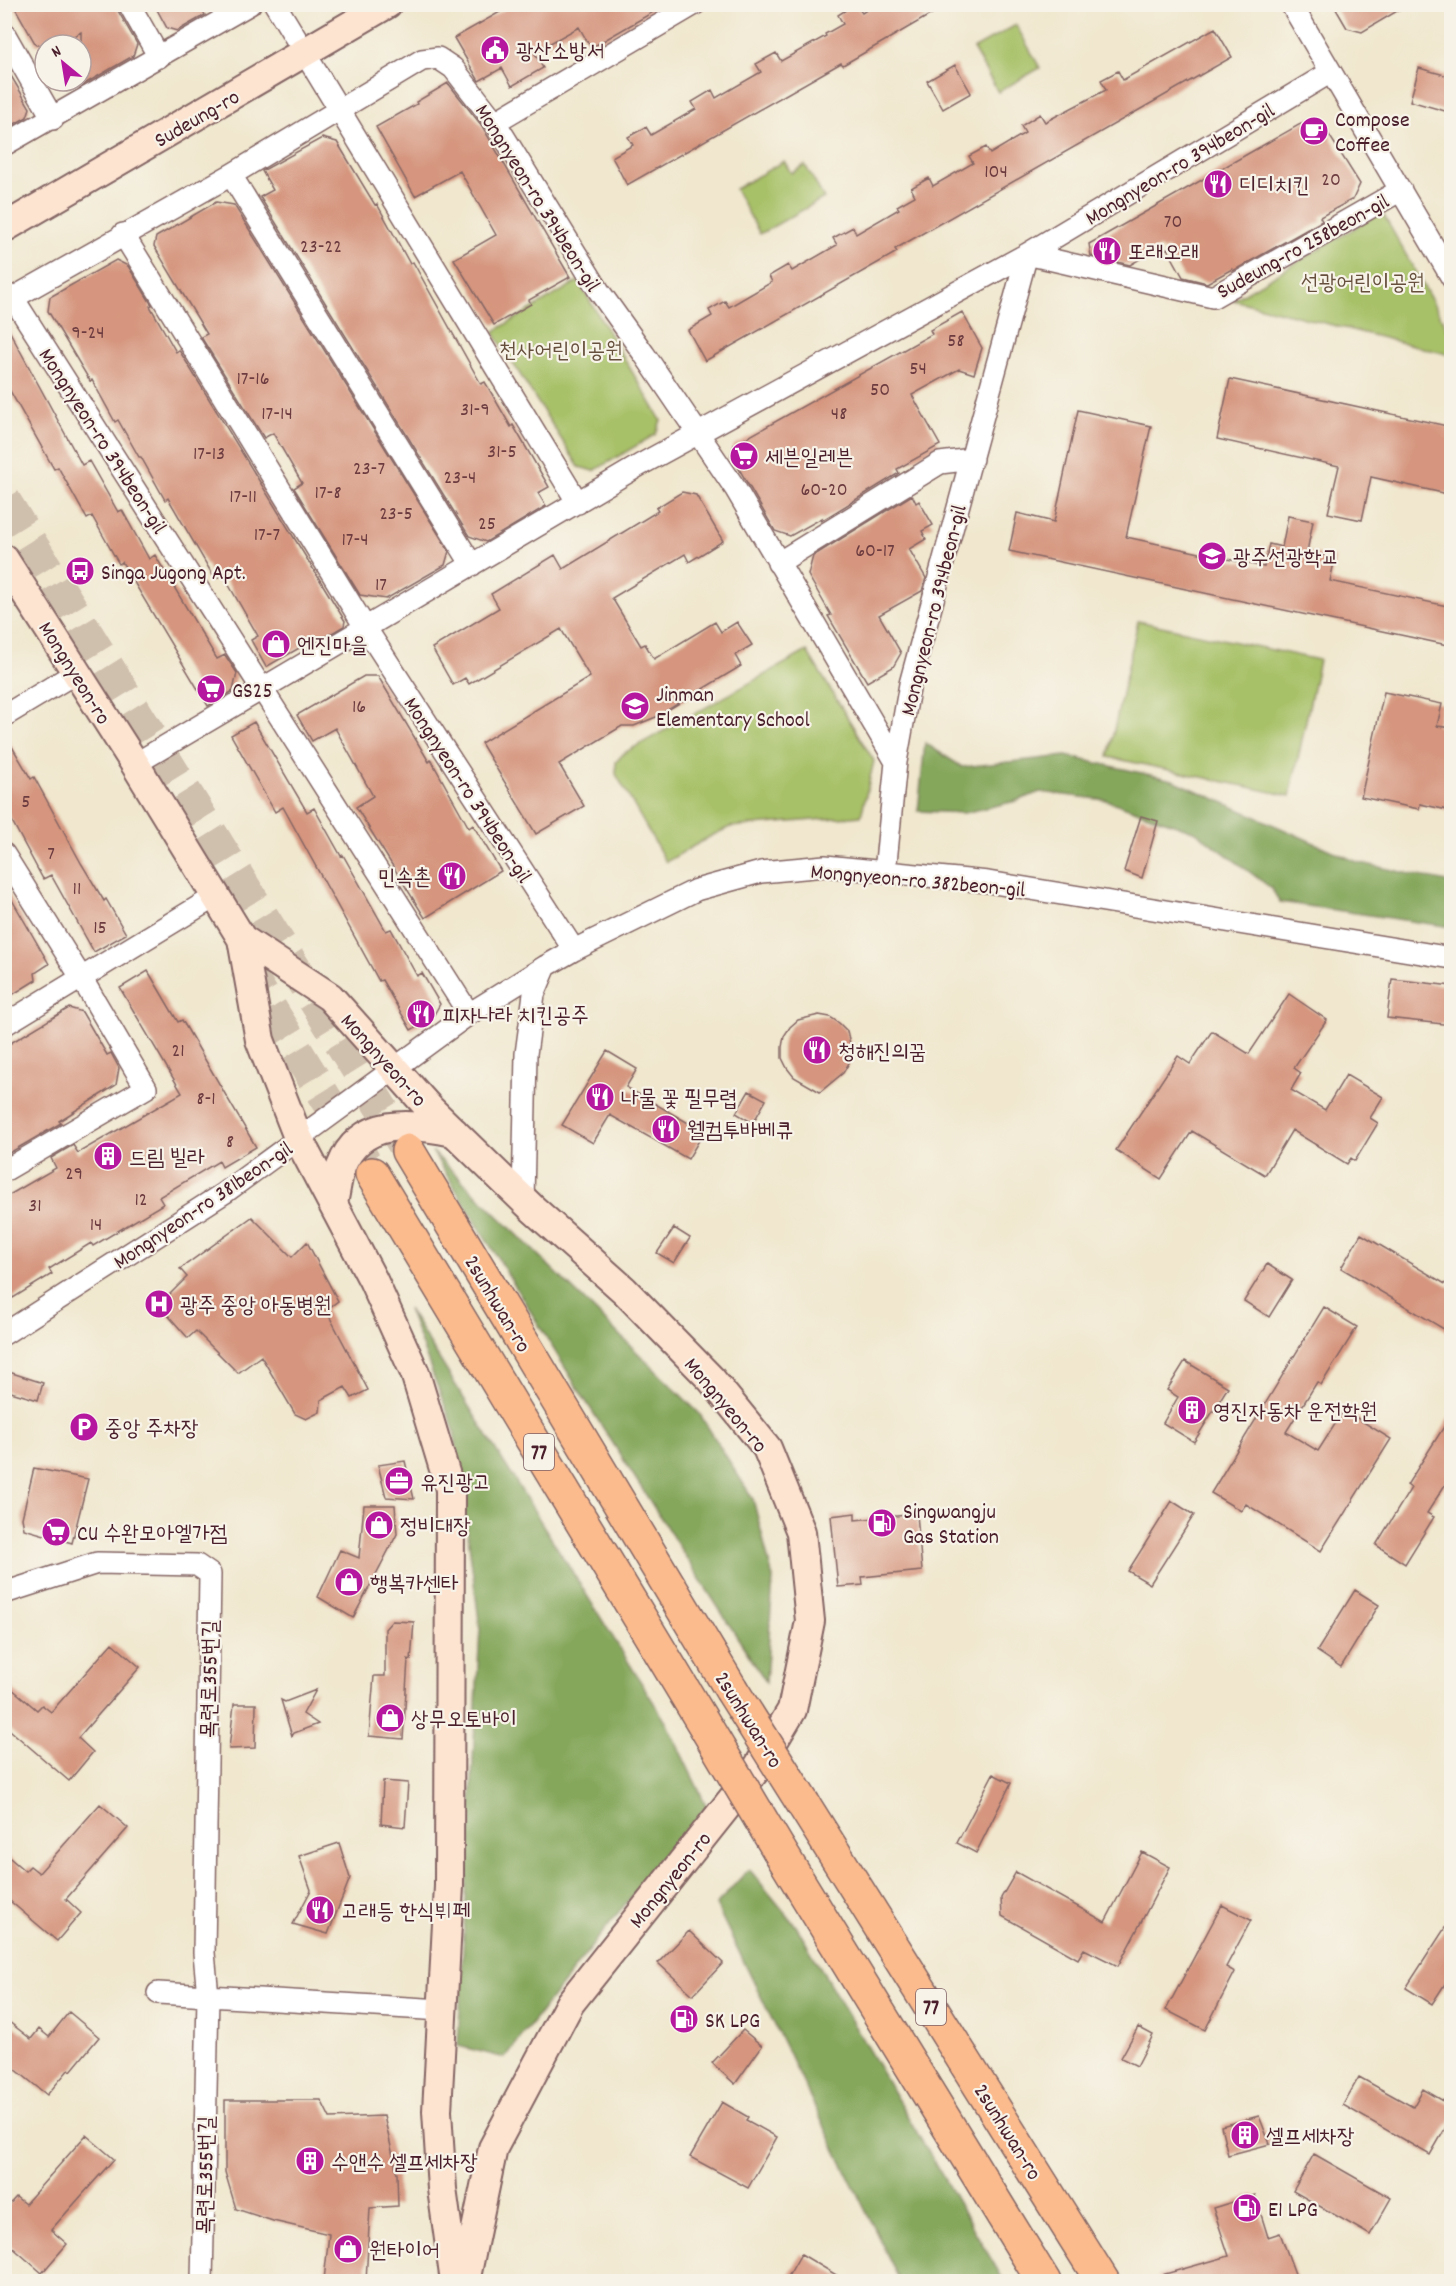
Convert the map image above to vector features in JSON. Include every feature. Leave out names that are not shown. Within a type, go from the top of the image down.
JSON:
[{"type":"highway","name":"2sunhwan-ro","points":[[408,1151],[731,1689],[1103,2282]]},
{"type":"highway","name":"2sunhwan-ro","points":[[372,1174],[779,1850],[1044,2282]]},
{"type":"main road","name":"Sudeung-ro","points":[[4,228],[17,215],[305,53],[387,4]]},
{"type":"main road","points":[[4,234],[17,215]]},
{"type":"main road","name":"Mongnyeon-ro","points":[[4,559],[135,764],[242,939],[261,1040],[299,1140],[373,1280],[415,1373],[426,1403],[450,1489],[449,1886],[437,2111],[442,2189],[455,2282]]},
{"type":"main road","name":"Mongnyeon-ro","points":[[242,939],[330,997],[430,1109],[523,1200],[624,1290],[711,1378],[767,1448],[801,1532],[810,1622],[792,1710],[758,1767],[570,2003],[493,2148],[465,2282]]},
{"type":"main road","points":[[333,1203],[342,1166],[353,1147],[369,1134],[386,1127],[422,1125],[454,1132]]},
{"type":"street","points":[[129,4],[159,57]]},
{"type":"street","points":[[4,145],[53,119],[250,4]]},
{"type":"street","points":[[275,4],[578,503]]},
{"type":"street","points":[[495,123],[695,4]]},
{"type":"street","name":"Sudeung-ro 258beon-gil","points":[[1291,4],[1452,278]]},
{"type":"street","points":[[4,33],[53,119]]},
{"type":"street","name":"Mongnyeon-ro 394beon-gil","points":[[469,1014],[13,298],[231,175],[422,60],[438,58],[453,68],[495,123],[599,291],[735,488],[896,762]]},
{"type":"street","name":"Mongnyeon-ro 394beon-gil","points":[[135,764],[264,690],[365,627],[640,465],[1027,254],[1331,72]]},
{"type":"street","points":[[231,175],[472,565]]},
{"type":"street","name":"Sudeung-ro 258beon-gil","points":[[1027,254],[1213,297],[1401,190]]},
{"type":"street","name":"Mongnyeon-ro 394beon-gil","points":[[123,234],[365,627],[574,950]]},
{"type":"street","name":"Mongnyeon-ro 394beon-gil","points":[[885,873],[896,762],[910,684],[1027,254]]},
{"type":"street","points":[[778,563],[940,463],[972,459]]},
{"type":"street","points":[[4,716],[77,672]]},
{"type":"street","name":"Mongnyeon-ro 382beon-gil","points":[[394,1068],[469,1014],[574,950],[696,890],[762,872],[825,866],[988,882],[1452,958]]},
{"type":"street","points":[[4,1172],[146,1088],[82,979],[8,867]]},
{"type":"street","points":[[4,1025],[216,896]]},
{"type":"street","points":[[523,1200],[526,1054],[534,994],[546,966]]},
{"type":"street","name":"Mongnyeon-ro 381beon-gil","points":[[4,1334],[224,1193],[394,1068]]},
{"type":"street","name":"목련로355번길","points":[[4,1593],[97,1563],[197,1565],[210,1574],[204,1953],[208,1996],[202,2282]]},
{"type":"street","points":[[158,1993],[442,2010]]},
{"type":"green space","points":[[1016,25],[1040,68],[998,92],[973,49]]},
{"type":"green space","points":[[784,161],[791,173],[805,165],[824,198],[760,234],[735,189]]},
{"type":"green space","name":"선광어린이공원","points":[[1382,212],[1451,335],[1451,355],[1233,300]]},
{"type":"green space","name":"천사어린이공원","points":[[578,281],[661,420],[656,434],[594,471],[579,467],[493,332]]},
{"type":"green space","points":[[1138,621],[1319,660],[1290,796],[1108,757]]},
{"type":"green space","points":[[807,651],[874,761],[861,816],[730,827],[666,862],[616,774],[616,762],[624,753]]},
{"type":"green space","points":[[925,743],[962,767],[1066,756],[1173,780],[1357,862],[1451,883],[1451,927],[1280,902],[1271,888],[1196,832],[1106,800],[1040,792],[1016,801],[964,813],[918,811]]},
{"type":"green space","points":[[432,1151],[699,1413],[753,1499],[773,1578],[766,1682],[580,1392]]},
{"type":"green space","points":[[408,1309],[666,1722],[707,1807],[613,1919],[505,2058],[458,2046],[480,1628],[454,1430]]},
{"type":"green space","points":[[749,1869],[796,1926],[1004,2281],[900,2281],[716,1905]]},
{"type":"building","points":[[13,4],[114,4],[137,44],[133,56],[93,79],[93,33],[33,33],[33,40]]},
{"type":"building","points":[[154,4],[199,4],[205,15],[177,31],[167,28]]},
{"type":"building","points":[[514,4],[667,4],[591,48],[579,27],[534,52],[543,68],[512,86],[502,68],[479,81],[454,38]]},
{"type":"building","points":[[855,4],[862,13],[876,4],[949,4],[627,185],[612,157],[633,145],[628,137],[646,127],[651,135],[696,109],[692,102],[712,90],[716,98],[761,72],[756,64],[776,53],[781,61],[826,36],[825,34],[843,24],[838,15]]},
{"type":"building","points":[[1333,4],[1409,4],[1362,32],[1347,28]]},
{"type":"building","points":[[1215,28],[1232,57],[895,249],[897,252],[705,361],[688,330],[712,316],[709,310],[725,301],[729,307],[772,282],[769,276],[788,265],[792,271],[837,245],[833,238],[853,227],[856,234],[899,209],[897,206],[915,196],[911,188],[929,178],[933,186],[973,163],[969,156],[986,147],[990,154],[1025,133],[1021,126],[1040,114],[1045,122],[1106,90],[1101,80],[1118,71],[1123,80]]},
{"type":"building","points":[[4,64],[30,108],[27,117],[4,130]]},
{"type":"building","points":[[955,65],[971,93],[943,109],[927,81]]},
{"type":"building","points":[[1419,68],[1452,77],[1452,113],[1410,101]]},
{"type":"building","points":[[448,83],[482,126],[570,277],[529,300],[531,304],[494,325],[454,259],[496,235],[460,171],[415,196],[376,127]]},
{"type":"building","points":[[1311,118],[1321,122],[1360,184],[1353,199],[1320,217],[1322,221],[1207,283],[1183,277],[1167,248],[1162,251],[1160,247],[1130,265],[1091,256],[1089,244]]},
{"type":"building","points":[[322,138],[337,142],[375,205],[377,204],[410,264],[413,262],[481,384],[485,382],[549,487],[538,493],[546,506],[486,542],[469,536],[260,197],[273,190],[262,171]]},
{"type":"building","points":[[216,202],[234,205],[449,551],[445,565],[386,599],[360,595],[294,488],[302,483],[273,433],[264,438],[201,337],[207,334],[154,246],[156,237]]},
{"type":"building","points":[[116,260],[128,266],[152,305],[150,306],[176,352],[179,350],[345,621],[344,626],[310,646],[308,643],[266,667],[251,640],[258,636],[223,575],[215,579],[168,498],[165,500],[141,457],[118,420],[115,422],[92,380],[90,381],[48,311],[50,297]]},
{"type":"building","points":[[962,312],[982,348],[974,374],[959,369],[912,395],[940,445],[897,469],[899,473],[821,521],[822,518],[790,536],[775,531],[731,455],[734,445],[932,334],[930,330]]},
{"type":"building","points":[[4,321],[82,465],[89,461],[118,512],[122,510],[149,559],[155,555],[217,659],[225,655],[237,673],[233,691],[208,706],[122,562],[119,564],[92,516],[87,519],[58,467],[54,469],[4,380]]},
{"type":"building","points":[[1230,379],[1452,427],[1452,495],[1371,477],[1362,520],[1328,513],[1339,466],[1217,439]]},
{"type":"building","points":[[1078,410],[1151,426],[1126,537],[1264,567],[1269,544],[1282,547],[1288,516],[1313,521],[1307,552],[1335,558],[1330,581],[1452,607],[1452,646],[1009,551],[1017,513],[1054,522]]},
{"type":"building","points":[[682,492],[696,495],[723,541],[689,562],[685,554],[612,598],[641,646],[645,644],[654,659],[715,622],[721,632],[737,622],[752,645],[735,655],[741,666],[656,717],[634,726],[622,726],[559,764],[584,806],[536,834],[481,743],[590,677],[561,629],[469,684],[465,678],[453,685],[432,648],[499,608],[491,594],[555,555],[563,569],[658,511],[656,508]]},
{"type":"building","points":[[912,495],[916,503],[919,501],[933,525],[922,531],[926,539],[909,549],[926,578],[922,591],[879,615],[901,653],[893,667],[867,682],[828,616],[831,615],[808,575],[813,556]]},
{"type":"building","points":[[364,676],[378,676],[429,762],[431,760],[469,828],[473,825],[501,871],[425,918],[356,807],[373,796],[335,728],[312,741],[297,715]]},
{"type":"building","points":[[1384,692],[1442,704],[1437,726],[1452,728],[1452,811],[1420,804],[1419,809],[1361,797]]},
{"type":"building","points":[[254,722],[307,812],[314,808],[386,931],[391,929],[417,976],[422,973],[440,1004],[432,1018],[411,1030],[382,980],[379,981],[283,807],[275,812],[231,735]]},
{"type":"building","points":[[4,733],[31,779],[34,777],[81,863],[104,901],[106,899],[126,934],[94,952],[51,875],[43,879],[4,806]]},
{"type":"building","points":[[1141,816],[1158,821],[1142,878],[1124,871]]},
{"type":"building","points":[[4,886],[49,964],[35,973],[36,980],[4,1000]]},
{"type":"building","points":[[148,971],[178,1022],[182,1020],[256,1147],[222,1167],[219,1161],[159,1197],[163,1204],[93,1246],[91,1243],[49,1269],[52,1274],[13,1298],[4,1284],[4,1198],[56,1168],[51,1158],[73,1145],[78,1153],[182,1093],[120,988]]},
{"type":"building","points":[[1392,979],[1452,986],[1452,1025],[1387,1018]]},
{"type":"building","points":[[1289,994],[1327,1020],[1294,1068],[1301,1073],[1291,1090],[1325,1110],[1346,1075],[1383,1097],[1370,1118],[1378,1123],[1355,1161],[1351,1158],[1347,1164],[1292,1130],[1265,1175],[1192,1131],[1161,1179],[1116,1150],[1178,1056],[1190,1064],[1212,1031],[1249,1054]]},
{"type":"building","points":[[69,1008],[82,1012],[107,1055],[111,1053],[119,1068],[116,1085],[59,1121],[61,1123],[4,1156],[4,1047]]},
{"type":"building","name":"청해진의꿈","points":[[819,1015],[830,1017],[847,1031],[852,1052],[843,1073],[820,1092],[794,1077],[782,1058],[784,1036],[790,1027],[798,1020]]},
{"type":"building","points":[[607,1051],[637,1069],[626,1087],[704,1132],[688,1159],[610,1115],[593,1143],[562,1125]]},
{"type":"building","points":[[749,1091],[766,1100],[753,1123],[736,1113]]},
{"type":"building","points":[[252,1217],[292,1257],[307,1242],[338,1301],[326,1310],[368,1390],[352,1398],[345,1387],[321,1400],[320,1412],[306,1419],[295,1414],[261,1356],[238,1373],[196,1331],[188,1338],[159,1305],[187,1277],[180,1269]]},
{"type":"building","points":[[674,1228],[690,1238],[674,1263],[657,1253]]},
{"type":"building","points":[[1361,1234],[1452,1288],[1452,1334],[1341,1268]]},
{"type":"building","points":[[1267,1264],[1292,1280],[1269,1317],[1244,1301]]},
{"type":"building","points":[[1324,1307],[1357,1327],[1321,1385],[1317,1382],[1286,1432],[1318,1451],[1344,1410],[1391,1439],[1321,1551],[1246,1504],[1241,1511],[1211,1493]]},
{"type":"building","name":"영진자동차 운전학원","points":[[1185,1361],[1228,1387],[1194,1442],[1163,1423],[1178,1397],[1167,1390]]},
{"type":"building","points":[[9,1372],[43,1383],[38,1400],[4,1390]]},
{"type":"building","points":[[1452,1414],[1452,1474],[1427,1513],[1434,1517],[1405,1564],[1376,1545],[1411,1488],[1407,1485]]},
{"type":"building","points":[[405,1461],[414,1499],[386,1497],[378,1465]]},
{"type":"building","points":[[34,1468],[88,1479],[72,1543],[24,1529],[22,1518]]},
{"type":"building","points":[[1172,1501],[1194,1515],[1150,1584],[1128,1571]]},
{"type":"building","points":[[364,1505],[395,1505],[397,1534],[353,1618],[318,1597],[340,1550],[359,1558]]},
{"type":"building","points":[[855,1513],[855,1520],[917,1514],[922,1571],[862,1577],[863,1585],[838,1587],[831,1516]]},
{"type":"building","points":[[1355,1590],[1379,1605],[1341,1667],[1317,1651]]},
{"type":"building","points":[[392,1621],[414,1622],[411,1660],[408,1659],[403,1739],[369,1736],[374,1676],[385,1676],[385,1629]]},
{"type":"building","points":[[112,1643],[140,1667],[78,1738],[93,1752],[69,1781],[4,1725],[4,1682],[37,1710],[42,1705],[51,1712]]},
{"type":"building","points":[[316,1690],[303,1714],[318,1724],[294,1733],[292,1736],[281,1700],[285,1702]]},
{"type":"building","points":[[234,1704],[256,1704],[255,1748],[229,1749]]},
{"type":"building","points":[[993,1774],[1011,1783],[976,1853],[957,1843]]},
{"type":"building","points":[[383,1781],[408,1783],[405,1827],[381,1824]]},
{"type":"building","points":[[100,1804],[128,1828],[66,1899],[81,1913],[57,1941],[4,1896],[4,1853],[25,1871],[30,1866],[39,1873]]},
{"type":"building","points":[[339,1843],[350,1878],[328,1934],[293,1924],[311,1890],[299,1856]]},
{"type":"building","points":[[1142,1852],[1170,1867],[1118,1966],[1084,1949],[1078,1959],[1002,1916],[1001,1898],[1016,1872],[1105,1922]]},
{"type":"building","points":[[1222,1905],[1251,1920],[1226,1967],[1235,1972],[1205,2030],[1166,2010]]},
{"type":"building","points":[[1452,1917],[1452,1973],[1432,2004],[1406,1988]]},
{"type":"building","points":[[689,1931],[723,1963],[693,1995],[658,1963]]},
{"type":"building","points":[[69,2012],[99,2037],[71,2071],[69,2069],[47,2095],[4,2060],[4,2018],[31,2039],[39,2029],[49,2037]]},
{"type":"building","points":[[1138,2027],[1153,2035],[1137,2066],[1121,2058]]},
{"type":"building","points":[[743,2030],[762,2046],[735,2084],[712,2063]]},
{"type":"building","points":[[1359,2077],[1413,2107],[1423,2089],[1452,2106],[1452,2117],[1430,2155],[1343,2105]]},
{"type":"building","name":"수앤수 셀프세차장","points":[[225,2100],[321,2100],[330,2118],[384,2116],[397,2173],[398,2206],[370,2208],[366,2282],[324,2280],[329,2234],[273,2221],[236,2209],[225,2172]]},
{"type":"building","points":[[722,2102],[748,2117],[746,2120],[777,2137],[748,2188],[690,2157]]},
{"type":"building","name":"셀프세차장","points":[[1259,2116],[1270,2144],[1228,2155],[1221,2126]]},
{"type":"building","points":[[86,2135],[114,2159],[51,2230],[67,2244],[42,2273],[4,2240],[4,2210],[16,2197],[25,2204]]},
{"type":"building","points":[[1314,2154],[1391,2198],[1370,2235],[1293,2191]]},
{"type":"building","points":[[1255,2195],[1268,2237],[1280,2233],[1298,2282],[1159,2282],[1158,2276],[1229,2256],[1213,2208]]},
{"type":"building","points":[[801,2254],[848,2282],[785,2282]]},
{"type":"tunnel","points":[[4,500],[408,1151]]},
{"type":"tunnel","points":[[245,967],[372,1174]]},
{"type":"place","name":"광산소방서","points":[[495,50]]},
{"type":"place","name":"Compose Coffee","points":[[1314,131]]},
{"type":"place","name":"디디치킨","points":[[1218,184]]},
{"type":"place","name":"또래오래","points":[[1107,251]]},
{"type":"place","name":"세븐일레븐","points":[[744,456]]},
{"type":"place","name":"광주선광학교","points":[[1212,556]]},
{"type":"place","name":"Singa Jugong Apt.","points":[[80,571]]},
{"type":"place","name":"엔진마을","points":[[276,644]]},
{"type":"place","name":"GS25","points":[[211,689]]},
{"type":"place","name":"Jinman Elementary School","points":[[635,706]]},
{"type":"place","name":"민속촌","points":[[452,876]]},
{"type":"place","name":"피자나라 치킨공주","points":[[421,1014]]},
{"type":"place","name":"청해진의꿈","points":[[817,1050]]},
{"type":"place","name":"나물 꽃 필무렵","points":[[600,1097]]},
{"type":"place","name":"웰컴투바베큐","points":[[666,1129]]},
{"type":"place","name":"드림 빌라","points":[[108,1156]]},
{"type":"place","name":"광주 중앙 아동병원","points":[[159,1304]]},
{"type":"place","name":"영진자동차 운전학원","points":[[1192,1410]]},
{"type":"place","name":"중앙 주차장","points":[[84,1427]]},
{"type":"place","name":"유진광고","points":[[399,1481]]},
{"type":"place","name":"Singwangju Gas Station","points":[[882,1523]]},
{"type":"place","name":"정비대장","points":[[379,1525]]},
{"type":"place","name":"CU 수완모아엘가점","points":[[56,1532]]},
{"type":"place","name":"행복카센타","points":[[349,1582]]},
{"type":"place","name":"상무오토바이","points":[[390,1718]]},
{"type":"place","name":"고래등 한식뷔페","points":[[320,1910]]},
{"type":"place","name":"SK LPG","points":[[684,2019]]},
{"type":"place","name":"셀프세차장","points":[[1245,2135]]},
{"type":"place","name":"수앤수 셀프세차장","points":[[310,2161]]},
{"type":"place","name":"E1 LPG","points":[[1247,2208]]},
{"type":"place","name":"원타이어","points":[[348,2249]]}]
